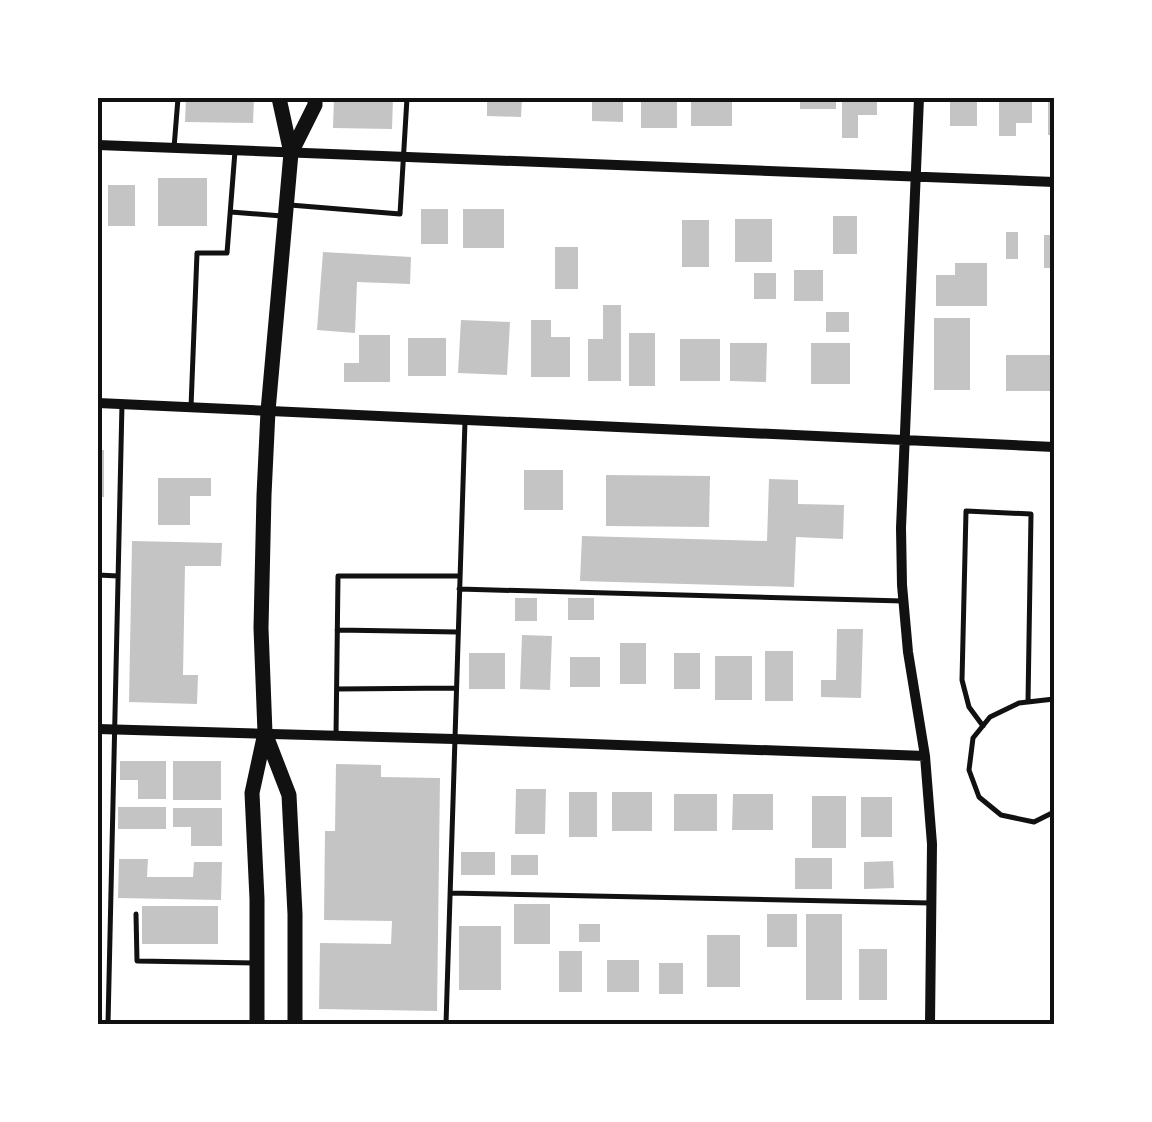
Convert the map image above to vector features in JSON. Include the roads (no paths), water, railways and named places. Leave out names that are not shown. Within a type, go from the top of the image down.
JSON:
[{"type":"main road","points":[[257,1024],[252,793],[265,733],[262,572],[268,411],[291,153],[279,98]]},
{"type":"main road","points":[[291,153],[316,98]]},
{"type":"main road","points":[[265,733],[288,795],[295,914],[295,1024]]},
{"type":"street","points":[[919,98],[901,517],[903,600],[925,756],[932,844],[930,1024]]},
{"type":"street","points":[[98,145],[1054,182]]},
{"type":"street","points":[[98,403],[1054,447]]},
{"type":"street","points":[[98,729],[925,756]]},
{"type":"lane","points":[[174,148],[178,98]]},
{"type":"lane","points":[[230,212],[400,214],[407,98]]},
{"type":"lane","points":[[191,408],[197,253],[227,253],[236,150]]},
{"type":"lane","points":[[108,1024],[122,404]]},
{"type":"lane","points":[[446,1024],[464,421]]},
{"type":"lane","points":[[983,726],[969,707],[962,680],[966,510],[1031,514],[1028,702]]},
{"type":"lane","points":[[98,575],[118,576]]},
{"type":"lane","points":[[336,736],[338,576],[460,576]]},
{"type":"lane","points":[[459,589],[903,600]]},
{"type":"lane","points":[[337,630],[458,632]]},
{"type":"lane","points":[[337,689],[456,688]]},
{"type":"lane","points":[[1054,699],[1019,704],[990,717],[973,738],[969,770],[978,797],[1001,815],[1034,822],[1054,812]]},
{"type":"lane","points":[[98,881],[111,881]]},
{"type":"lane","points":[[450,893],[930,903]]},
{"type":"lane","points":[[136,914],[136,961],[258,963]]}]
